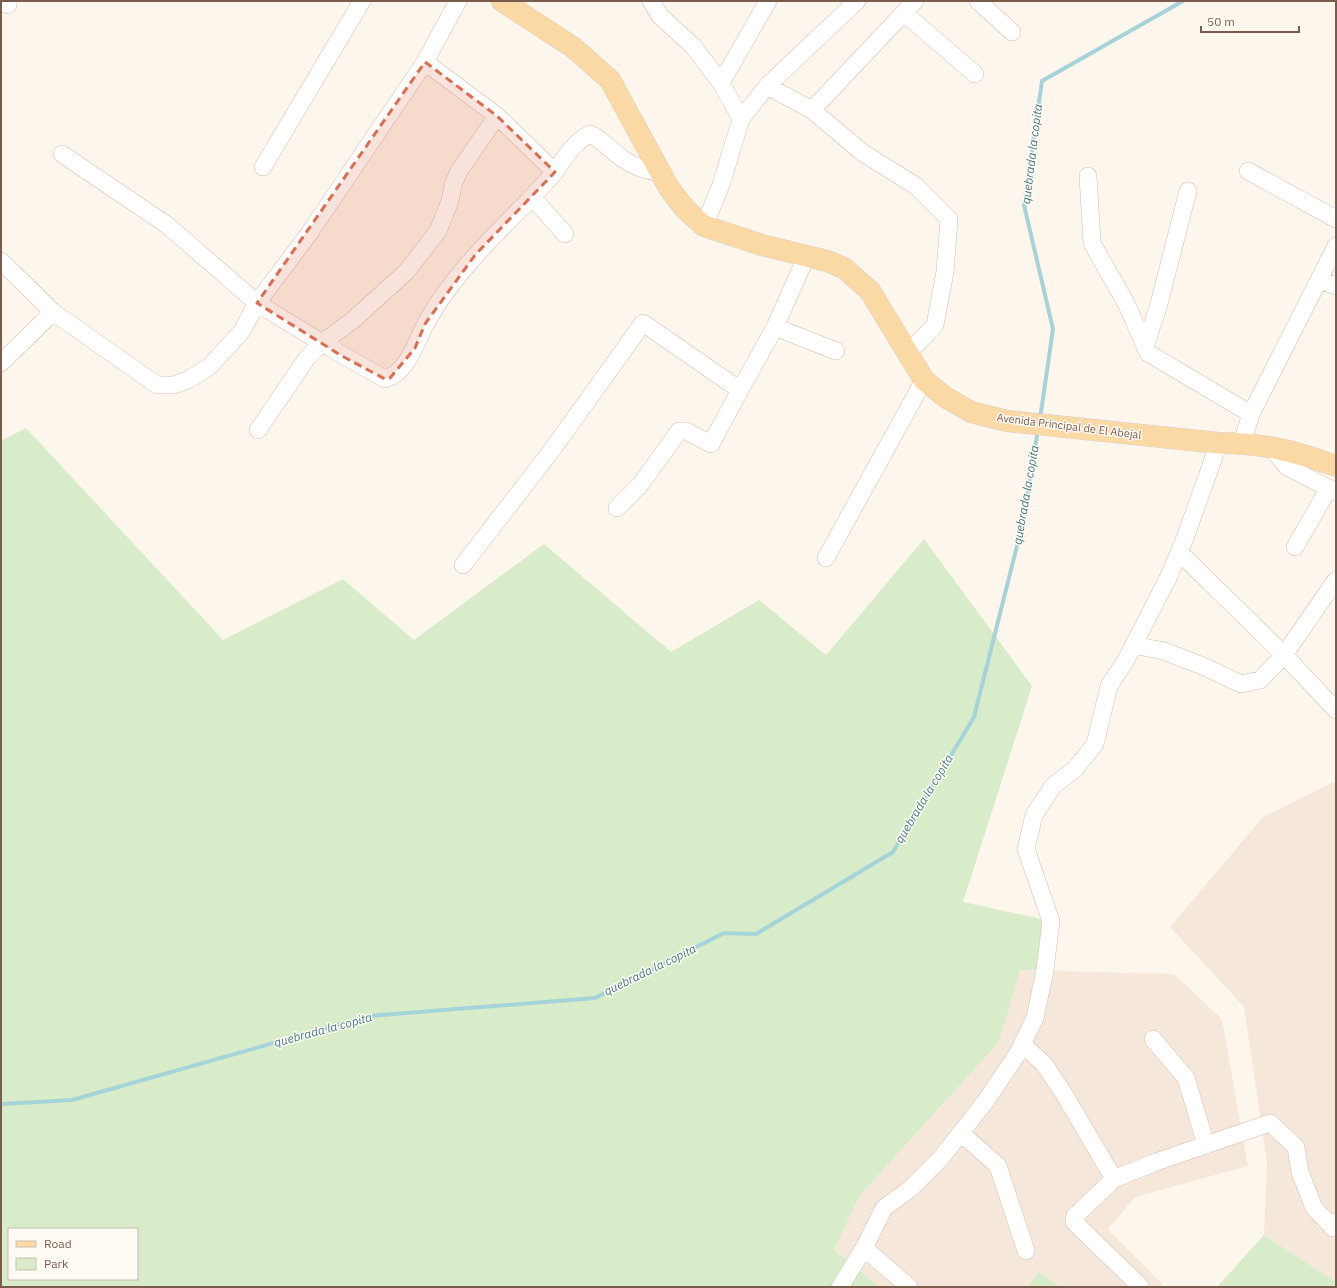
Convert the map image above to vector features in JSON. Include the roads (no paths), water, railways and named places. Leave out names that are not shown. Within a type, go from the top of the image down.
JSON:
[{"type":"main road","name":"Avenida Principal de El Abejal","points":[[502,1],[574,48],[610,80],[669,188],[684,209],[704,226],[762,245],[807,255],[844,268],[870,291],[924,380],[945,397],[971,412],[1007,421],[1219,443],[1242,443],[1270,446],[1290,450],[1336,466]]},
{"type":"street","points":[[1,2],[8,5],[8,1]]},
{"type":"street","points":[[263,167],[362,1]]},
{"type":"street","points":[[1,261],[53,312],[157,385],[174,385],[190,379],[210,366],[242,331],[257,303],[308,235],[425,62],[458,1]]},
{"type":"street","points":[[651,1],[660,16],[693,46],[721,83],[741,119]]},
{"type":"street","points":[[721,83],[768,1]]},
{"type":"street","points":[[704,226],[721,185],[741,119],[767,86],[857,1]]},
{"type":"street","points":[[978,1],[1012,32]]},
{"type":"street","points":[[812,110],[910,7],[975,74]]},
{"type":"street","points":[[425,62],[497,116],[555,172]]},
{"type":"street","points":[[767,86],[812,110],[863,153],[916,186],[949,219],[945,272],[935,325],[908,353]]},
{"type":"street","points":[[258,430],[307,358],[322,343],[353,320],[411,266],[438,231],[450,201],[453,185],[459,171],[497,116]]},
{"type":"street","points":[[62,154],[167,225],[257,303],[322,343],[385,379],[390,378],[398,371],[415,348],[426,324],[454,282],[475,255],[555,172],[570,150],[581,139],[590,134],[609,146],[623,160],[646,171],[662,173]]},
{"type":"street","points":[[1248,171],[1336,219]]},
{"type":"street","points":[[1088,176],[1092,243],[1126,306],[1148,353],[1251,414]]},
{"type":"street","points":[[1145,347],[1159,304],[1188,191]]},
{"type":"street","points":[[532,197],[564,234]]},
{"type":"street","points":[[1242,443],[1251,414],[1298,318],[1336,246]]},
{"type":"street","points":[[618,508],[640,485],[679,431],[686,431],[711,444],[775,327],[807,255]]},
{"type":"street","points":[[1319,280],[1336,286]]},
{"type":"street","points":[[1,363],[53,312]]},
{"type":"street","points":[[463,566],[549,454],[643,323],[740,390]]},
{"type":"street","points":[[775,327],[836,351]]},
{"type":"street","points":[[826,558],[924,380]]},
{"type":"street","points":[[840,1287],[864,1248],[884,1208],[910,1189],[941,1158],[961,1133],[985,1102],[1018,1053],[1035,1018],[1045,970],[1051,920],[1026,849],[1034,815],[1053,786],[1074,769],[1095,744],[1109,686],[1133,645],[1179,552],[1219,443]]},
{"type":"street","points":[[1270,446],[1287,467],[1332,490],[1295,547]]},
{"type":"street","points":[[1179,552],[1284,655],[1336,710]]},
{"type":"street","points":[[1133,645],[1164,651],[1241,684],[1260,680],[1284,655],[1336,580]]},
{"type":"street","points":[[1153,1039],[1186,1078],[1206,1145]]},
{"type":"street","points":[[1022,1044],[1044,1064],[1114,1179]]},
{"type":"street","points":[[1140,1286],[1074,1222],[1075,1216],[1114,1179],[1156,1162],[1270,1123],[1296,1147],[1300,1172],[1314,1208],[1335,1226]]},
{"type":"street","points":[[961,1133],[998,1166],[1026,1251]]},
{"type":"street","points":[[864,1248],[909,1287]]},
{"type":"waterway","name":"quebrada la copita","points":[[1040,419],[1053,329],[1024,205],[1042,81],[1183,1]]},
{"type":"waterway","name":"quebrada la copita","points":[[1,1104],[72,1100],[369,1016],[595,998],[724,933],[756,934],[893,852],[974,717],[1024,518],[1038,429]]}]
